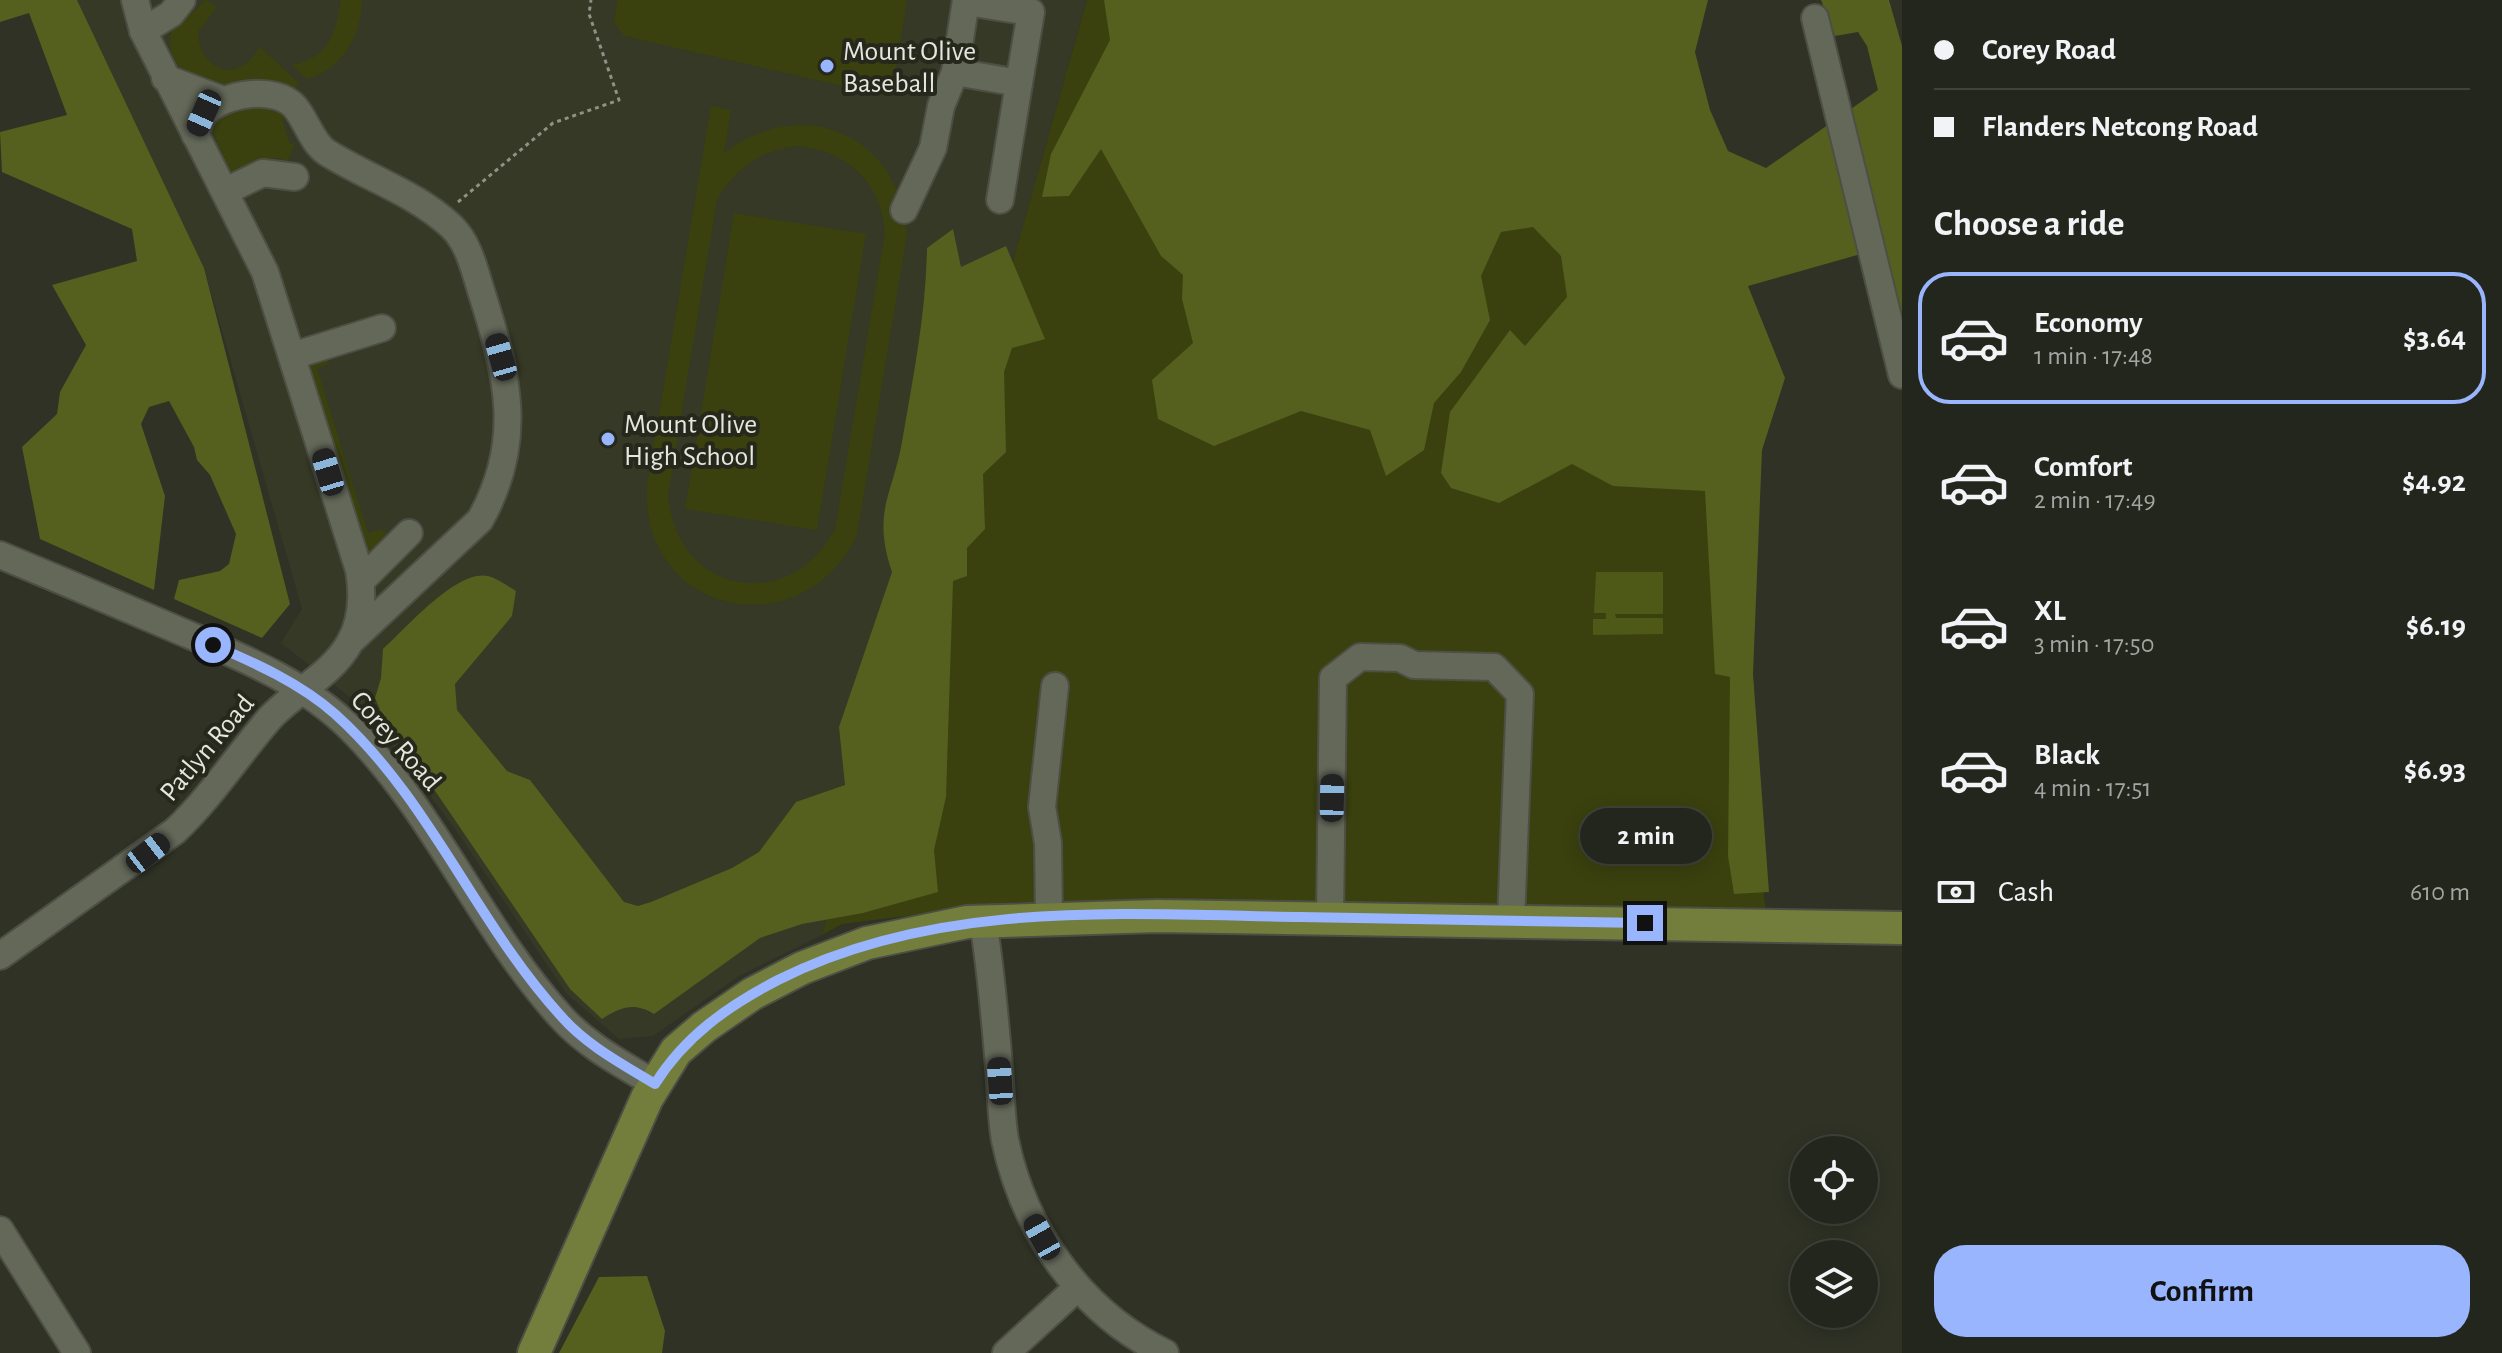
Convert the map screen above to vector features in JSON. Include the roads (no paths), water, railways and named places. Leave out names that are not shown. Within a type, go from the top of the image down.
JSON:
[{"type":"main road","points":[[534,1353],[655,1084],[676,1051],[735,1005],[794,972],[886,938],[983,921],[1049,917],[1330,918],[1902,928]]},
{"type":"street","points":[[135,0],[143,31],[165,78],[226,191],[265,272],[361,581],[361,610],[350,642]]},
{"type":"street","points":[[143,31],[171,14],[180,1]]},
{"type":"street","points":[[904,210],[933,148],[941,106],[955,72],[966,1],[1031,12],[1000,200]]},
{"type":"street","points":[[1815,18],[1902,375]]},
{"type":"street","points":[[955,72],[1019,83]]},
{"type":"street","points":[[165,78],[223,100]]},
{"type":"street","name":"Patlyn Road","points":[[0,956],[175,831],[197,810],[272,716],[327,670],[350,642],[480,520],[503,462],[509,412],[501,357],[464,244],[439,217],[398,188],[322,150],[293,105],[273,96],[223,100]]},
{"type":"street","points":[[195,135],[204,113],[223,100]]},
{"type":"street","points":[[226,191],[263,173],[295,177]]},
{"type":"street","points":[[292,356],[382,328]]},
{"type":"street","points":[[361,581],[409,533]]},
{"type":"street","name":"Corey Road","points":[[0,555],[242,657],[302,690],[333,712],[395,778],[528,975],[561,1017],[598,1049],[655,1084]]},
{"type":"street","points":[[1330,918],[1333,678],[1360,657],[1400,658],[1414,665],[1494,667],[1520,694],[1511,921]]},
{"type":"street","points":[[1049,917],[1048,843],[1042,807],[1055,686]]},
{"type":"street","points":[[983,921],[991,969],[1005,1138],[1032,1219],[1077,1288],[1127,1332],[1165,1353]]},
{"type":"street","points":[[0,1230],[77,1353]]},
{"type":"street","points":[[1006,1353],[1077,1288]]},
{"type":"place","name":"Mount Olive Baseball","points":[[827,66]]},
{"type":"place","name":"Mount Olive High School","points":[[608,439]]}]
